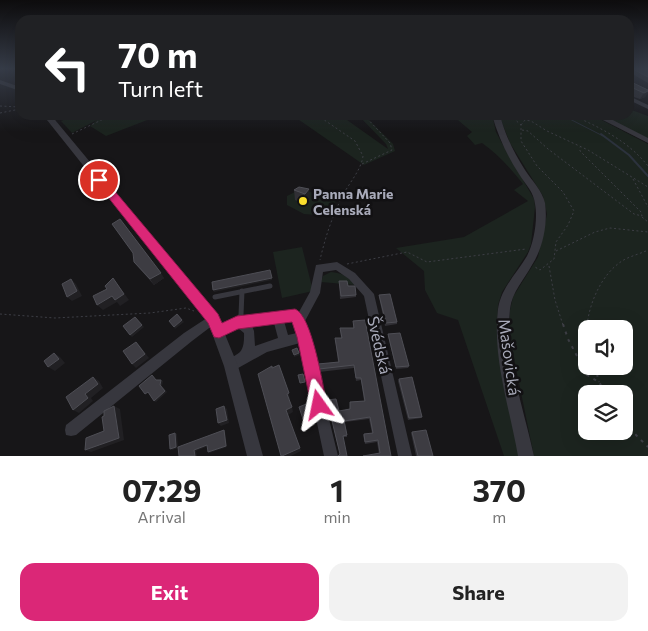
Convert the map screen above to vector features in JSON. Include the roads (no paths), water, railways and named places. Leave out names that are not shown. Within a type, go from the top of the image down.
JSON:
[{"type":"street","points":[[634,100],[648,107]]},
{"type":"street","points":[[51,120],[214,319],[230,366],[251,454]]},
{"type":"street","name":"Mašovická","points":[[497,120],[509,148],[539,197],[540,207],[536,246],[508,295],[504,307],[503,332],[526,456]]},
{"type":"street","points":[[607,120],[648,141]]},
{"type":"street","name":"Švédská","points":[[319,268],[337,266],[352,276],[369,294],[405,456]]},
{"type":"street","points":[[300,321],[315,293],[319,268]]},
{"type":"street","points":[[219,332],[239,322],[295,315],[300,321],[331,456]]},
{"type":"street","points":[[278,318],[285,340]]},
{"type":"street","points":[[70,430],[188,337],[214,319]]},
{"type":"street","points":[[239,322],[249,331],[250,345],[245,355]]},
{"type":"street","points":[[230,366],[245,355],[285,340],[304,337]]},
{"type":"lane","points":[[214,297],[270,286]]},
{"type":"lane","points":[[239,322],[242,292]]},
{"type":"waterway","points":[[572,120],[603,136]]},
{"type":"waterway","points":[[601,134],[629,155],[648,176]]},
{"type":"place","name":"Panna Marie Celenská","points":[[303,201]]}]
